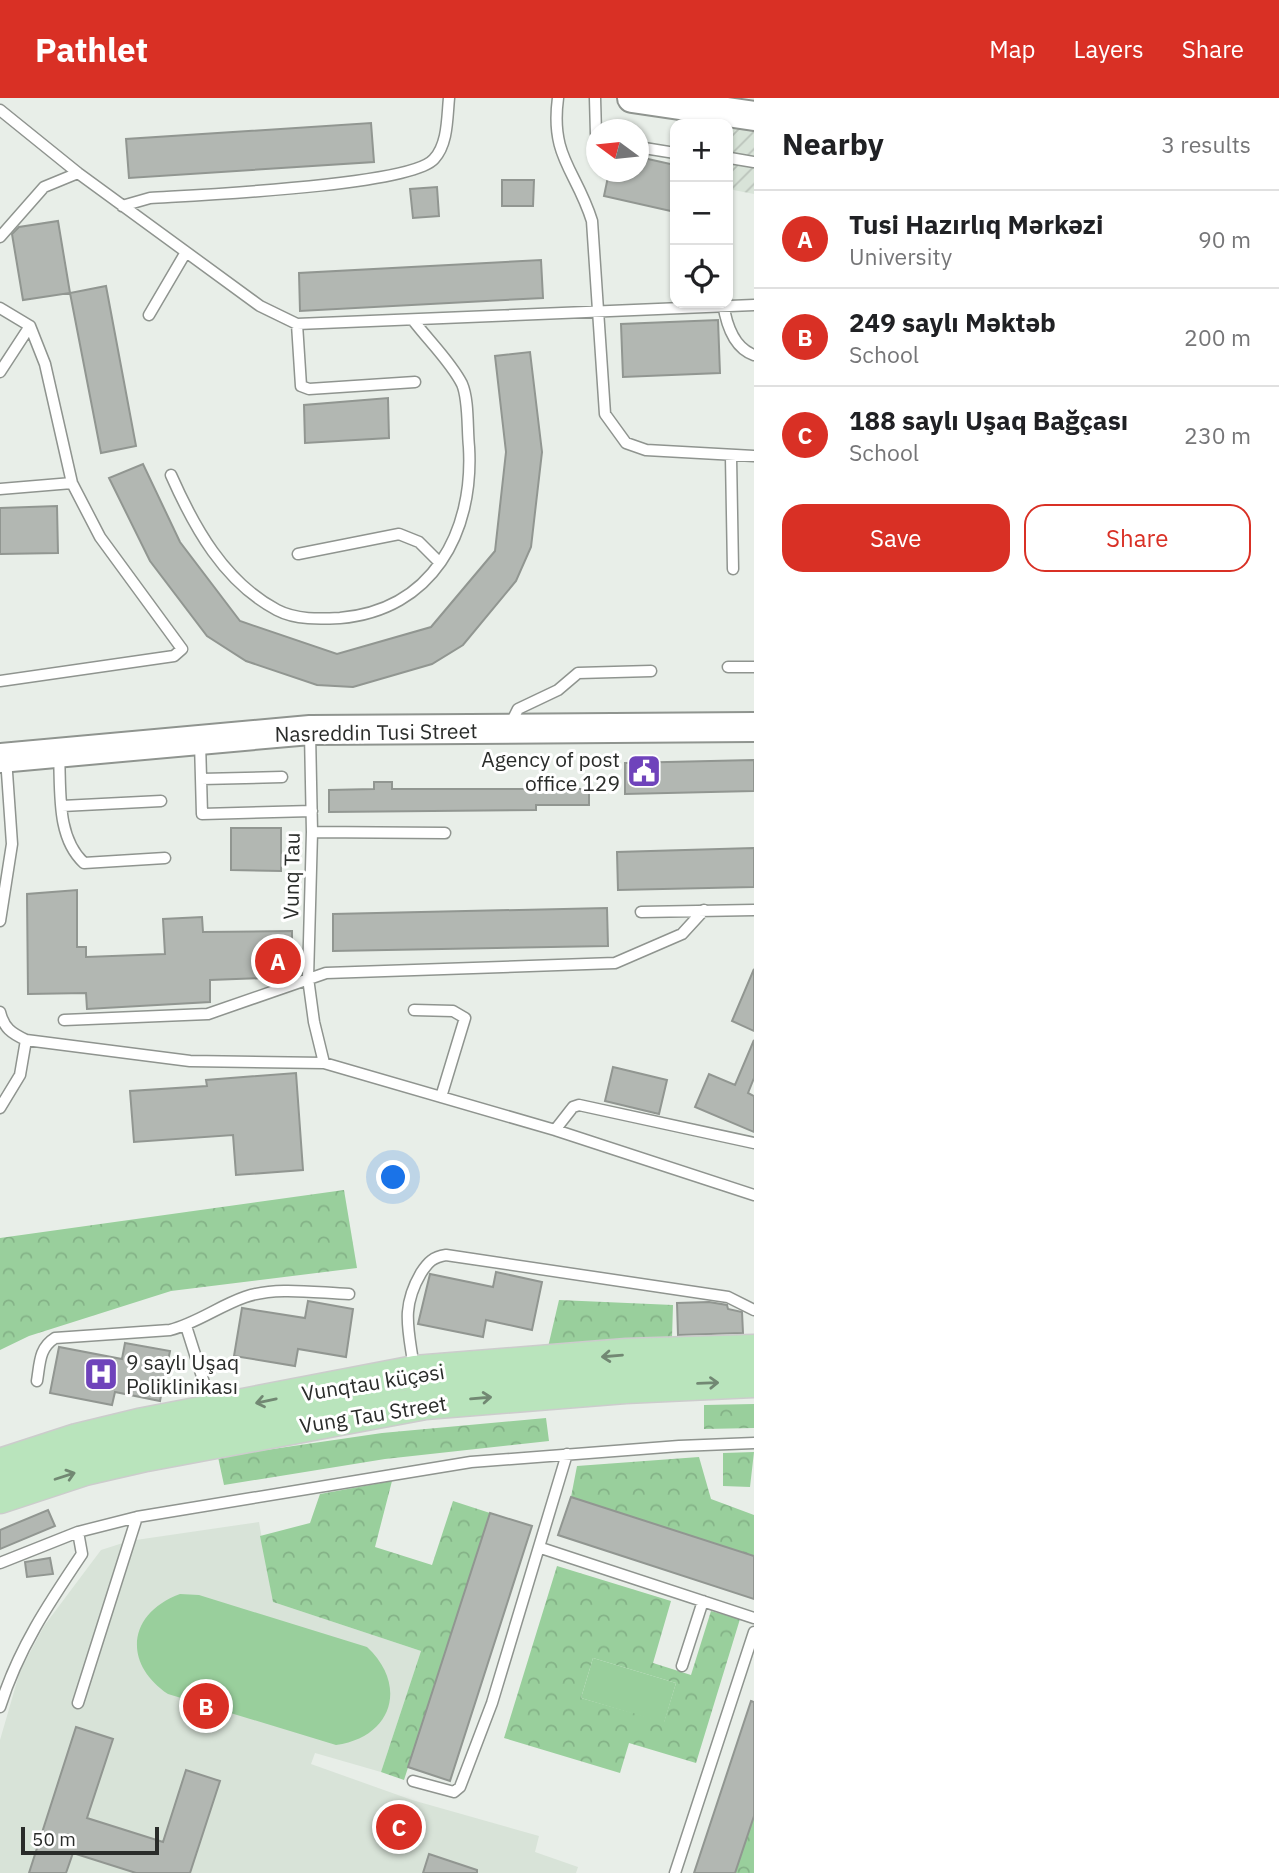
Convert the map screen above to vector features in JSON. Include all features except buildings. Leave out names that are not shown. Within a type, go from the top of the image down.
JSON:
[{"type":"main road","points":[[632,98],[706,116],[754,116]]},
{"type":"main road","name":"Nasreddin Tusi Street","points":[[3,757],[310,730],[754,727]]},
{"type":"main road","name":"Vunqtau küçəsi","points":[[0,1465],[77,1440],[415,1372],[627,1355],[754,1350]]},
{"type":"main road","name":"Vung Tau Street","points":[[0,1497],[85,1469],[146,1455],[425,1403],[625,1387],[754,1381]]},
{"type":"lane","points":[[122,206],[150,198],[359,182],[418,169],[433,162],[441,149],[449,98]]},
{"type":"lane","points":[[558,98],[555,123],[557,144],[565,166],[586,201],[592,221],[605,414],[626,443],[646,450],[731,457],[754,456]]},
{"type":"lane","points":[[595,98],[596,119]]},
{"type":"lane","points":[[0,110],[78,173],[260,306],[297,324],[670,307]]},
{"type":"lane","points":[[649,149],[670,152]]},
{"type":"lane","points":[[733,158],[754,162]]},
{"type":"lane","points":[[0,237],[44,187],[78,173]]},
{"type":"lane","points":[[149,315],[186,252]]},
{"type":"lane","points":[[733,305],[754,306]]},
{"type":"lane","points":[[0,308],[30,326],[45,365],[72,483],[100,537],[182,649],[174,656],[0,681]]},
{"type":"lane","points":[[724,308],[736,342],[744,352],[754,355]]},
{"type":"lane","points":[[171,475],[187,512],[216,556],[243,587],[279,612],[317,620],[358,616],[394,604],[426,581],[449,552],[465,514],[470,475],[462,385],[413,320]]},
{"type":"lane","points":[[297,324],[301,386],[309,389],[415,382]]},
{"type":"lane","points":[[0,372],[30,326]]},
{"type":"lane","points":[[731,457],[733,569]]},
{"type":"lane","points":[[0,489],[72,483]]},
{"type":"lane","points":[[298,554],[399,534],[419,542],[440,563]]},
{"type":"lane","points":[[728,667],[754,667]]},
{"type":"lane","points":[[508,729],[517,709],[558,690],[578,673],[651,671]]},
{"type":"lane","name":"Vunq Tau","points":[[310,730],[312,832],[308,978],[314,1022],[324,1063]]},
{"type":"lane","points":[[200,740],[202,814],[312,811]]},
{"type":"lane","points":[[59,753],[65,835],[74,853],[85,863],[165,858]]},
{"type":"lane","points":[[0,921],[4,867],[12,844],[3,757]]},
{"type":"lane","points":[[201,779],[282,777]]},
{"type":"lane","points":[[62,806],[161,800]]},
{"type":"lane","points":[[312,832],[445,833]]},
{"type":"lane","points":[[641,912],[754,910]]},
{"type":"lane","points":[[64,1020],[208,1014],[308,978],[361,970],[615,963],[682,934],[704,911]]},
{"type":"lane","points":[[414,1010],[453,1011],[465,1018],[441,1097]]},
{"type":"lane","points":[[0,1012],[3,1023],[12,1033],[26,1040],[190,1061],[324,1063],[555,1130],[754,1195]]},
{"type":"lane","points":[[0,1108],[20,1075],[26,1040]]},
{"type":"lane","points":[[555,1130],[573,1107],[579,1105],[754,1143]]},
{"type":"lane","points":[[415,1372],[407,1311],[408,1294],[426,1264],[435,1257],[446,1255],[728,1297],[754,1310]]},
{"type":"lane","points":[[37,1381],[41,1353],[45,1344],[55,1338],[170,1330],[186,1326],[214,1310],[248,1296],[277,1292],[349,1294]]},
{"type":"lane","points":[[186,1326],[213,1411]]},
{"type":"lane","points":[[0,1563],[78,1532],[137,1517],[471,1462],[754,1443]]},
{"type":"lane","points":[[412,1782],[446,1792],[454,1792],[460,1787],[492,1703],[541,1548],[567,1454]]},
{"type":"lane","points":[[78,1703],[137,1517]]},
{"type":"lane","points":[[0,1707],[11,1671],[37,1620],[82,1554],[78,1532]]},
{"type":"lane","points":[[541,1548],[754,1618]]},
{"type":"lane","points":[[682,1666],[703,1601]]},
{"type":"lane","points":[[676,1873],[754,1632]]},
{"type":"shaded area","points":[[733,126],[754,130],[754,194],[733,190]]},
{"type":"shaded area","points":[[259,1522],[273,1602],[421,1651],[381,1772],[315,1753],[311,1764],[412,1800],[539,1836],[535,1852],[578,1867],[576,1873],[0,1873],[0,1740],[20,1671],[44,1626],[101,1550],[129,1541]]},
{"type":"green space","points":[[344,1190],[357,1268],[171,1291],[29,1336],[0,1350],[0,1238]]},
{"type":"green space","points":[[559,1300],[673,1305],[672,1338],[548,1347]]},
{"type":"green space","points":[[754,1404],[754,1428],[704,1429],[704,1405]]},
{"type":"green space","points":[[546,1418],[549,1441],[385,1459],[224,1485],[218,1457],[382,1433]]},
{"type":"green space","points":[[754,1452],[750,1487],[723,1486],[723,1453]]},
{"type":"green space","points":[[699,1457],[711,1499],[754,1515],[754,1556],[571,1497],[577,1466]]},
{"type":"green space","points":[[392,1481],[375,1547],[432,1565],[453,1501],[490,1513],[404,1780],[381,1772],[421,1651],[273,1602],[260,1536],[310,1523],[320,1494]]},
{"type":"green space","points":[[557,1566],[671,1601],[653,1663],[691,1675],[711,1611],[740,1619],[696,1763],[629,1743],[620,1773],[504,1738]],"holes":[[[593,1658],[676,1683],[664,1722],[581,1698]]]},
{"type":"green space","points":[[180,1594],[199,1595],[367,1647],[380,1662],[387,1677],[390,1693],[382,1720],[371,1732],[336,1745],[168,1694],[153,1682],[143,1668],[137,1640],[141,1626],[150,1613],[163,1602]]},
{"type":"green space","points":[[593,1658],[676,1683],[664,1723],[581,1698]]},
{"type":"green space","points":[[754,1816],[754,1873],[735,1873]]},
{"type":"place","name":"Agency of post office 129","points":[[644,771]]},
{"type":"place","name":"Tusi Hazırlıq Mərkəzi","points":[[278,961]]},
{"type":"place","name":"9 saylı Uşaq Poliklinikası","points":[[101,1374]]},
{"type":"place","name":"249 saylı Məktəb","points":[[206,1706]]},
{"type":"place","name":"188 saylı Uşaq Bağçası","points":[[399,1827]]}]
